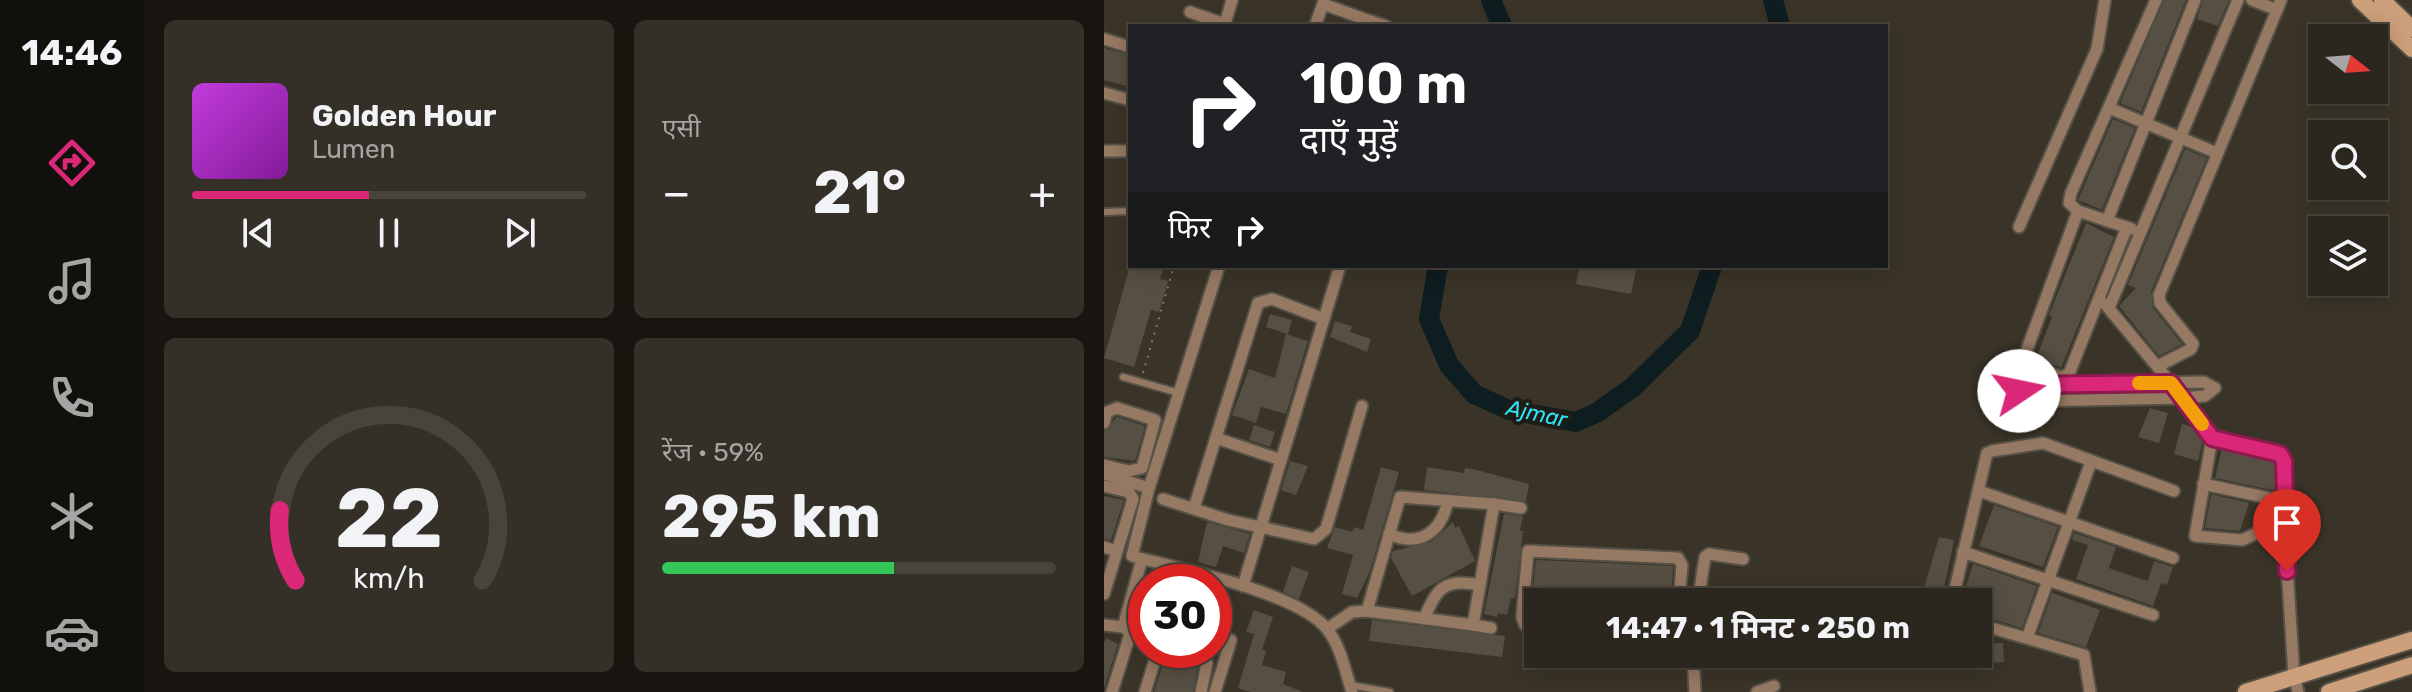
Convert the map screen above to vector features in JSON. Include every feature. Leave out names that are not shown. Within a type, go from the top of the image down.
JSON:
[{"type":"street","points":[[1228,24],[1232,0]]},
{"type":"street","points":[[2019,227],[2097,49],[2105,0]]},
{"type":"street","points":[[2140,232],[2078,211],[2069,203],[2156,0]]},
{"type":"street","points":[[2107,221],[2195,0]]},
{"type":"street","points":[[2109,308],[2238,0]]},
{"type":"street","points":[[2158,366],[2191,349],[2193,344],[2160,303],[2159,295],[2279,5],[2252,0]]},
{"type":"street","points":[[2360,0],[2412,49]]},
{"type":"street","points":[[2382,0],[2412,29]]},
{"type":"street","points":[[1316,24],[1323,2],[1369,24]]},
{"type":"street","points":[[1190,12],[1225,24]]},
{"type":"street","points":[[1104,39],[1128,46]]},
{"type":"street","points":[[1104,93],[1128,99]]},
{"type":"street","points":[[2109,108],[2217,153]]},
{"type":"street","points":[[1104,151],[1128,151]]},
{"type":"street","points":[[2018,385],[2204,382],[2215,388],[2205,396],[2183,398],[2025,400],[2018,385],[2022,363],[2078,211]]},
{"type":"street","points":[[2022,363],[2067,377],[2127,227]]},
{"type":"street","points":[[1218,268],[1149,488],[1132,556],[1243,586],[1310,612],[1327,629],[1339,649],[1351,688]]},
{"type":"street","points":[[1243,586],[1339,268]]},
{"type":"street","points":[[2100,298],[2158,366],[2212,438],[2280,454],[2284,461],[2284,520],[2296,684]]},
{"type":"street","points":[[1194,508],[1258,303],[1272,299],[1324,319]]},
{"type":"street","points":[[2067,384],[2067,401]]},
{"type":"street","points":[[1163,499],[1314,539],[1326,529],[1362,406]]},
{"type":"street","points":[[1104,423],[1107,412],[1117,408],[1155,420],[1142,468],[1129,471],[1104,465]]},
{"type":"street","points":[[1216,438],[1281,460]]},
{"type":"street","points":[[2212,438],[2193,533],[2198,538],[2247,540],[2284,520]]},
{"type":"street","points":[[1955,588],[1987,453],[2043,443],[2174,491]]},
{"type":"street","points":[[2027,638],[2091,462]]},
{"type":"street","points":[[1104,474],[1149,488]]},
{"type":"street","points":[[2203,484],[2283,501]]},
{"type":"street","points":[[1104,486],[1129,492],[1133,499],[1104,594]]},
{"type":"street","points":[[1979,491],[2173,558]]},
{"type":"street","points":[[1367,611],[1400,497],[1521,508]]},
{"type":"street","points":[[1389,534],[1412,541],[1423,538],[1440,524],[1448,501]]},
{"type":"street","points":[[1473,625],[1494,504]]},
{"type":"street","points":[[1104,547],[1117,551]]},
{"type":"street","points":[[1524,616],[1528,551],[1678,558],[1682,566],[1680,588]]},
{"type":"street","points":[[1963,552],[2153,615]]},
{"type":"street","points":[[1700,588],[1705,557],[1709,554],[1743,559]]},
{"type":"street","points":[[1112,692],[1142,559]]},
{"type":"street","points":[[1682,566],[1697,566]]},
{"type":"street","points":[[1424,619],[1437,592],[1447,585],[1459,581],[1480,585]]},
{"type":"street","points":[[1327,629],[1352,612],[1367,611],[1491,628]]},
{"type":"street","points":[[1104,625],[1127,629]]},
{"type":"street","points":[[1992,628],[2084,655],[2090,692]]},
{"type":"street","points":[[2246,692],[2296,684],[2412,640]]},
{"type":"street","points":[[2329,692],[2412,665]]},
{"type":"street","points":[[1145,692],[1152,668]]},
{"type":"street","points":[[1201,692],[1206,668]]},
{"type":"street","points":[[1215,692],[1222,668]]},
{"type":"street","points":[[1694,668],[1695,692]]},
{"type":"street","points":[[1757,692],[1774,686]]},
{"type":"lane","points":[[1104,212],[1128,211]]},
{"type":"lane","points":[[1123,377],[1179,393]]},
{"type":"lane","points":[[1351,688],[1390,692]]},
{"type":"path","points":[[1140,382],[1173,268]]},
{"type":"building","points":[[2164,0],[2186,0],[2141,112],[2120,103]]},
{"type":"building","points":[[2203,0],[2229,0],[2218,26],[2197,19]]},
{"type":"building","points":[[1104,48],[1128,54],[1128,86],[1104,80]]},
{"type":"building","points":[[2113,119],[2135,128],[2102,210],[2078,200]]},
{"type":"building","points":[[2185,149],[2207,158],[2151,292],[2153,308],[2182,344],[2159,356],[2119,306],[2136,288],[2128,285]]},
{"type":"building","points":[[2086,223],[2114,237],[2061,368],[2036,359],[2052,317],[2049,315]]},
{"type":"building","points":[[1129,268],[1163,268],[1160,279],[1168,281],[1159,312],[1151,310],[1134,367],[1104,358]]},
{"type":"building","points":[[1580,268],[1637,268],[1631,294],[1576,284]]},
{"type":"building","points":[[1270,314],[1292,320],[1288,334],[1266,327]]},
{"type":"building","points":[[1335,321],[1352,326],[1350,332],[1371,339],[1367,352],[1330,337]]},
{"type":"building","points":[[1286,334],[1308,341],[1286,414],[1261,407],[1256,423],[1232,415],[1249,369],[1275,378]]},
{"type":"building","points":[[2150,408],[2168,413],[2159,443],[2138,437]]},
{"type":"building","points":[[1117,417],[1145,426],[1135,461],[1104,457],[1104,431]]},
{"type":"building","points":[[2182,424],[2193,427],[2203,440],[2198,461],[2174,454]]},
{"type":"building","points":[[1254,425],[1275,432],[1270,447],[1249,440]]},
{"type":"building","points":[[2222,449],[2271,460],[2276,464],[2276,491],[2215,478]]},
{"type":"building","points":[[1290,461],[1308,466],[1296,495],[1281,490]]},
{"type":"building","points":[[1381,467],[1399,472],[1370,571],[1357,598],[1342,594],[1353,555],[1327,548],[1335,527],[1352,532],[1354,527],[1363,530]]},
{"type":"building","points":[[1427,467],[1464,473],[1465,468],[1473,469],[1529,484],[1526,501],[1424,490]]},
{"type":"building","points":[[2211,494],[2249,503],[2240,531],[2205,528]]},
{"type":"building","points":[[1104,496],[1124,500],[1111,540],[1104,539]]},
{"type":"building","points":[[1994,505],[2058,527],[2043,567],[1979,546]]},
{"type":"building","points":[[1504,514],[1523,516],[1520,531],[1523,531],[1515,598],[1511,598],[1507,615],[1498,613],[1497,617],[1484,614]]},
{"type":"building","points":[[1207,522],[1250,534],[1244,553],[1223,546],[1217,564],[1198,562]]},
{"type":"building","points":[[1453,522],[1455,528],[1459,526],[1475,561],[1412,596],[1391,558],[1393,551],[1431,542]]},
{"type":"building","points":[[2074,533],[2116,547],[2109,568],[2126,574],[2148,581],[2154,561],[2173,567],[2167,585],[2161,583],[2153,606],[2076,579],[2088,545],[2072,540]]},
{"type":"building","points":[[1939,537],[1954,540],[1944,588],[1924,588]]},
{"type":"building","points":[[1536,560],[1673,566],[1672,588],[1533,588]]},
{"type":"building","points":[[1973,564],[2037,586],[2022,628],[1992,619],[1992,588],[1965,588]]},
{"type":"building","points":[[1292,566],[1309,572],[1299,599],[1283,592]]},
{"type":"building","points":[[2052,593],[2100,610],[2086,647],[2038,633]]},
{"type":"building","points":[[1254,610],[1273,617],[1262,649],[1266,651],[1262,665],[1286,672],[1283,684],[1303,692],[1251,692],[1238,688],[1254,634],[1246,632]]},
{"type":"building","points":[[1372,620],[1505,636],[1502,657],[1369,641]]},
{"type":"building","points":[[1106,638],[1118,644],[1104,689],[1104,643]]},
{"type":"building","points":[[1992,643],[2003,643],[2004,662],[1992,663]]},
{"type":"building","points":[[1162,668],[1198,668],[1193,692],[1154,692]]},
{"type":"waterway","name":"Ajmar","points":[[1491,0],[1501,24]]},
{"type":"waterway","name":"Ajmar","points":[[1773,0],[1779,24]]},
{"type":"waterway","name":"Ajmar","points":[[1438,268],[1429,319],[1449,365],[1474,394],[1509,410],[1576,422],[1598,412],[1633,387],[1690,331],[1711,268]]},
{"type":"slow traffic","points":[[2139,383],[2171,383],[2202,424]]},
{"type":"route","points":[[2019,391],[2018,385],[2171,383],[2212,438],[2280,454],[2284,461],[2287,571]]}]
